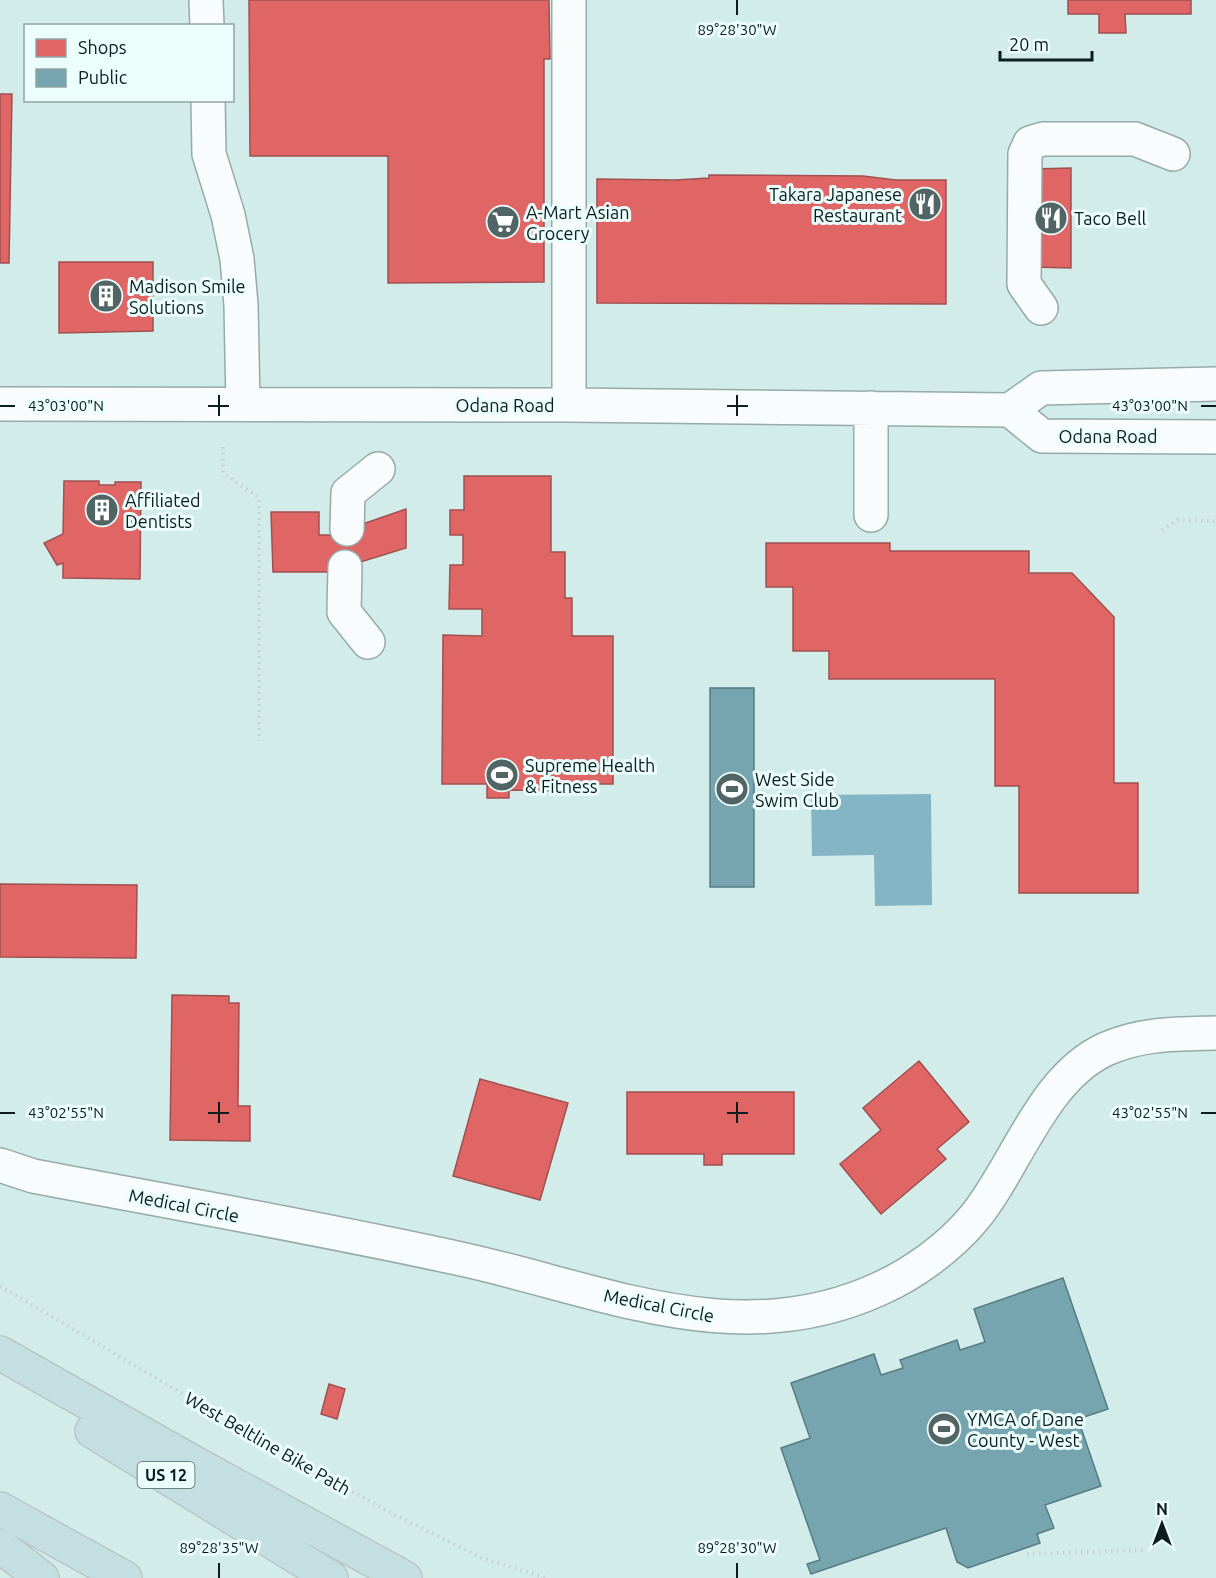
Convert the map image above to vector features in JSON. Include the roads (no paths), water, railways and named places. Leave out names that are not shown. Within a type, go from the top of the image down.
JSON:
[{"type":"highway","points":[[0,1353],[405,1578]]},
{"type":"highway","name":"US 12","points":[[0,1374],[331,1578]]},
{"type":"highway","points":[[0,1509],[125,1578]]},
{"type":"highway","points":[[0,1546],[42,1578]]},
{"type":"street","points":[[206,0],[207,24]]},
{"type":"street","points":[[569,0],[569,405]]},
{"type":"street","points":[[208,102],[209,154],[228,215],[237,259],[241,305],[243,404]]},
{"type":"street","points":[[1041,308],[1024,284],[1025,154],[1030,143],[1043,139],[1135,139],[1173,154]]},
{"type":"street","points":[[1010,410],[1041,388],[1216,384]]},
{"type":"street","name":"Odana Road","points":[[0,404],[569,405],[1010,410],[1042,436],[1216,437]]},
{"type":"street","points":[[870,408],[870,515]]},
{"type":"street","points":[[347,529],[348,494],[378,469]]},
{"type":"street","points":[[345,567],[344,612],[368,642]]},
{"type":"street","name":"Medical Circle","points":[[0,1165],[33,1176],[462,1259],[656,1308],[713,1317],[756,1319],[796,1316],[831,1308],[878,1290],[918,1267],[949,1242],[973,1220],[1060,1085],[1087,1059],[1126,1041],[1161,1033],[1216,1033]]},
{"type":"water","points":[[931,794],[932,905],[875,906],[874,855],[812,856],[811,795]]},
{"type":"place","name":"Takara Japanese Restaurant","points":[[925,204]]},
{"type":"place","name":"Taco Bell","points":[[1051,218]]},
{"type":"place","name":"A-Mart Asian Grocery","points":[[503,222]]},
{"type":"place","name":"Madison Smile Solutions","points":[[106,296]]},
{"type":"place","name":"Affiliated Dentists","points":[[102,510]]},
{"type":"place","name":"Supreme Health & Fitness","points":[[502,775]]},
{"type":"place","name":"West Side Swim Club","points":[[732,789]]},
{"type":"place","name":"YMCA of Dane County - West","points":[[944,1429]]}]
